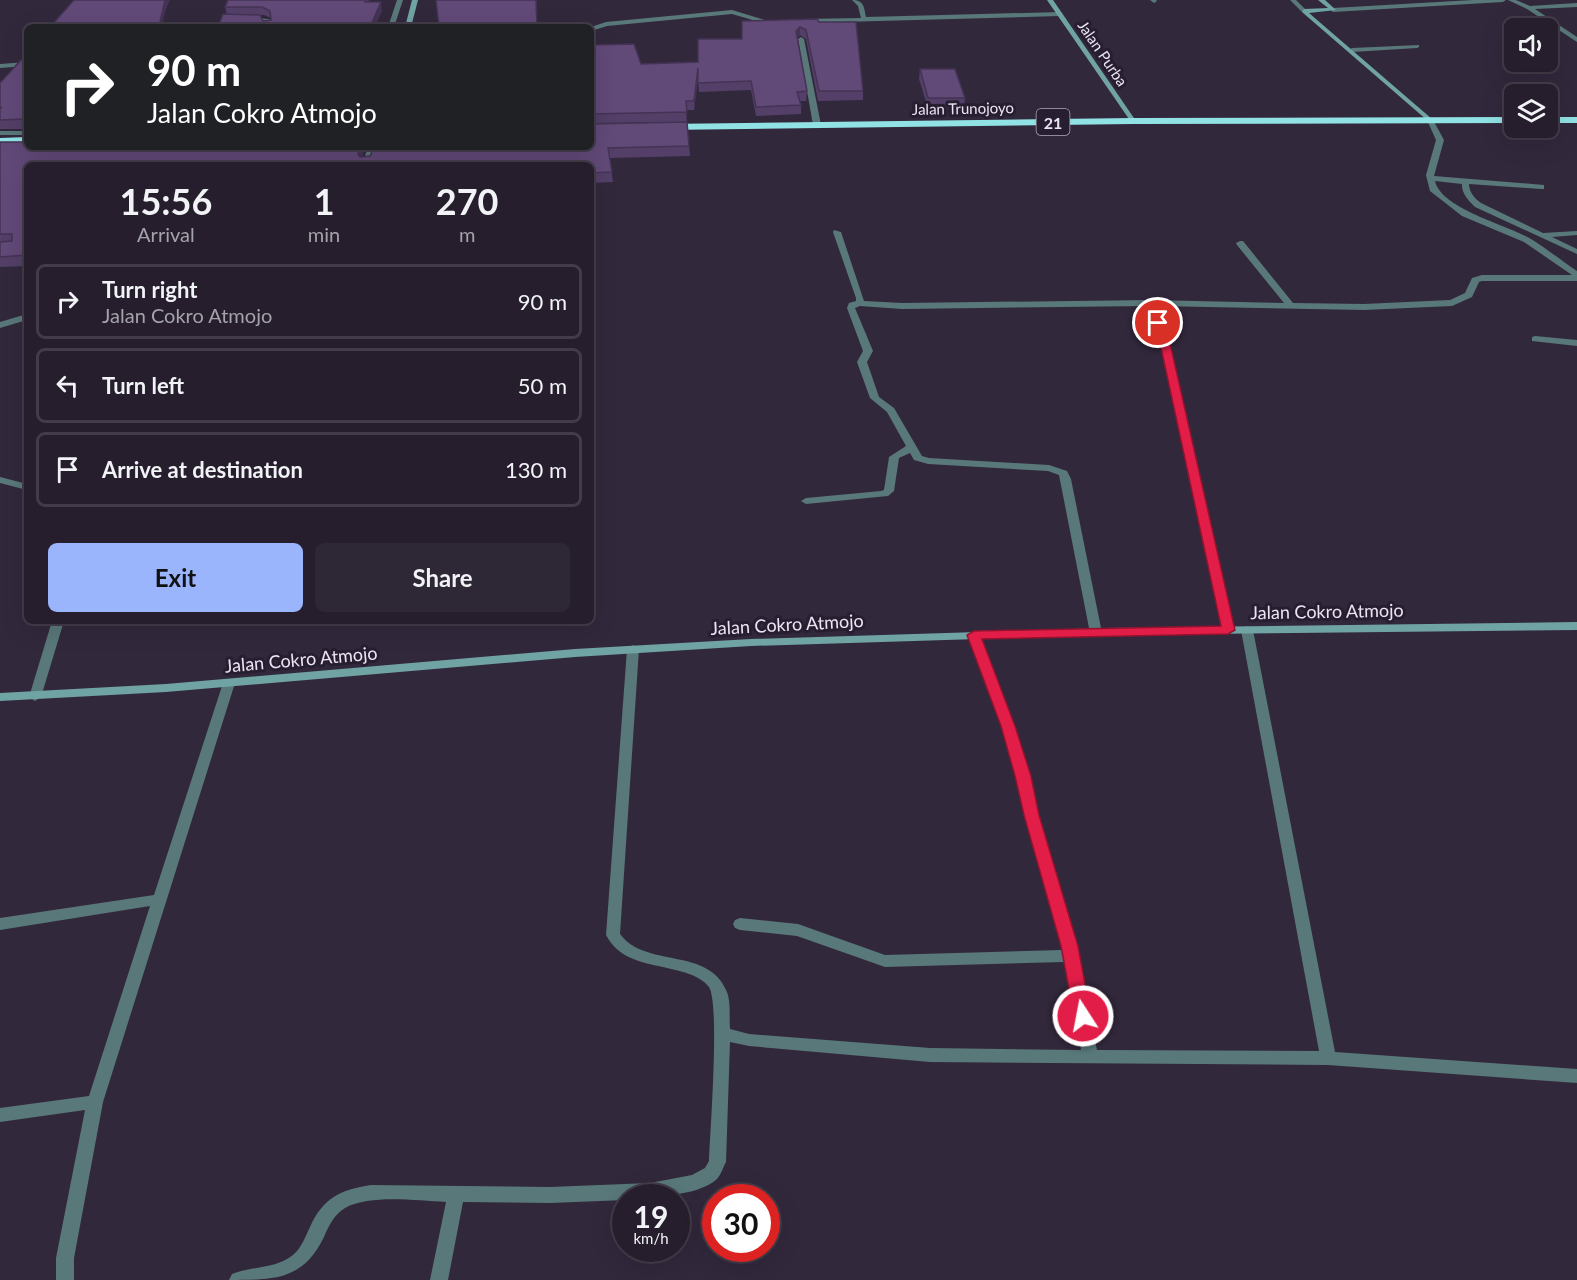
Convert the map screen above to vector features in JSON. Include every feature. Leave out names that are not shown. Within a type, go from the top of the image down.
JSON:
[{"type":"highway","name":"Jalan Trunojoyo","points":[[651,127],[1133,121],[1504,120]]},
{"type":"highway","points":[[1558,120],[1577,120]]},
{"type":"highway","points":[[0,141],[24,140]]},
{"type":"street","points":[[392,24],[400,0]]},
{"type":"street","points":[[409,24],[415,0]]},
{"type":"street","points":[[855,0],[861,5],[864,20]]},
{"type":"street","name":"Jalan Purba","points":[[1050,0],[1133,121]]},
{"type":"street","points":[[1293,0],[1430,120],[1440,140],[1431,176],[1432,189],[1466,214],[1527,240],[1577,276]]},
{"type":"street","points":[[1321,0],[1333,10]]},
{"type":"street","points":[[1304,11],[1503,0]]},
{"type":"street","points":[[1511,0],[1529,8],[1577,40]]},
{"type":"street","points":[[1529,8],[1577,5]]},
{"type":"street","points":[[594,28],[606,24],[732,12],[745,13],[756,21],[781,22]]},
{"type":"street","points":[[791,22],[1060,14]]},
{"type":"street","points":[[239,20],[267,20],[269,24]]},
{"type":"street","points":[[801,39],[818,125]]},
{"type":"street","points":[[1352,50],[1417,46]]},
{"type":"street","points":[[0,66],[24,64]]},
{"type":"street","points":[[0,133],[24,133]]},
{"type":"street","points":[[0,148],[24,147]]},
{"type":"street","points":[[1431,176],[1466,182],[1541,187]]},
{"type":"street","points":[[1466,182],[1465,187],[1471,199],[1478,205],[1577,252]]},
{"type":"street","points":[[837,232],[860,303]]},
{"type":"street","points":[[1543,236],[1577,233]]},
{"type":"street","points":[[1240,243],[1291,306]]},
{"type":"street","points":[[1096,633],[1063,473],[1049,468],[928,462],[918,458],[891,410],[875,398],[862,362],[868,351],[851,308],[852,305],[860,303],[902,306],[1151,303],[1364,307],[1452,303],[1469,295],[1477,279],[1577,276]]},
{"type":"street","points":[[1151,303],[1165,343],[1228,630]]},
{"type":"street","points":[[0,325],[24,318]]},
{"type":"street","points":[[1535,339],[1577,343]]},
{"type":"street","points":[[806,501],[884,494],[889,491],[894,457],[911,448]]},
{"type":"street","points":[[0,480],[24,486]]},
{"type":"street","points":[[35,697],[57,624]]},
{"type":"street","name":"Jalan Cokro Atmojo","points":[[0,697],[35,697],[229,683],[633,649],[974,635],[1577,626]]},
{"type":"street","points":[[1247,630],[1307,959],[1328,1058]]},
{"type":"street","points":[[974,635],[1008,726],[1023,776],[1031,815],[1071,956],[1090,1056]]},
{"type":"street","points":[[238,1280],[277,1272],[300,1261],[310,1248],[328,1211],[353,1196],[371,1193],[550,1196],[651,1191],[695,1182],[711,1173],[717,1162],[722,1034],[719,992],[712,981],[700,971],[644,957],[624,948],[613,935],[633,649]]},
{"type":"street","points":[[65,1280],[65,1258],[95,1102],[229,683]]},
{"type":"street","points":[[0,924],[160,899]]},
{"type":"street","points":[[740,924],[798,930],[885,961],[1071,956]]},
{"type":"street","points":[[722,1034],[749,1040],[930,1055],[1328,1058],[1577,1076]]},
{"type":"street","points":[[0,1115],[95,1102]]},
{"type":"street","points":[[439,1280],[456,1194]]},
{"type":"building","points":[[74,0],[165,0],[160,24],[53,24]]},
{"type":"building","points":[[228,0],[381,2],[371,24],[219,24],[223,14],[260,15],[263,21],[271,20],[270,11],[262,7],[225,7]]},
{"type":"building","points":[[436,0],[536,0],[537,24],[439,24]]},
{"type":"building","points":[[817,19],[819,22],[856,22],[863,91],[819,91],[806,30],[800,27],[796,31],[807,91],[797,92],[801,105],[756,107],[751,81],[698,83],[698,68],[694,101],[686,101],[687,112],[594,114],[594,45],[634,44],[641,64],[698,62],[698,39],[742,39],[742,21]]},
{"type":"building","points":[[24,59],[24,119],[0,120],[2,107],[0,108],[0,83]]},
{"type":"building","points":[[920,69],[955,69],[965,98],[928,98]]},
{"type":"building","points":[[687,122],[689,146],[608,148],[612,172],[594,173],[594,162],[24,162],[24,255],[0,257],[0,242],[12,241],[12,234],[0,234],[0,142],[24,142],[24,150],[359,150],[360,157],[370,156],[373,150],[594,150],[594,124]]},
{"type":"route","points":[[1083,1016],[1069,946],[1031,815],[1023,776],[1008,726],[974,635],[1228,630],[1165,343],[1158,323]]}]
